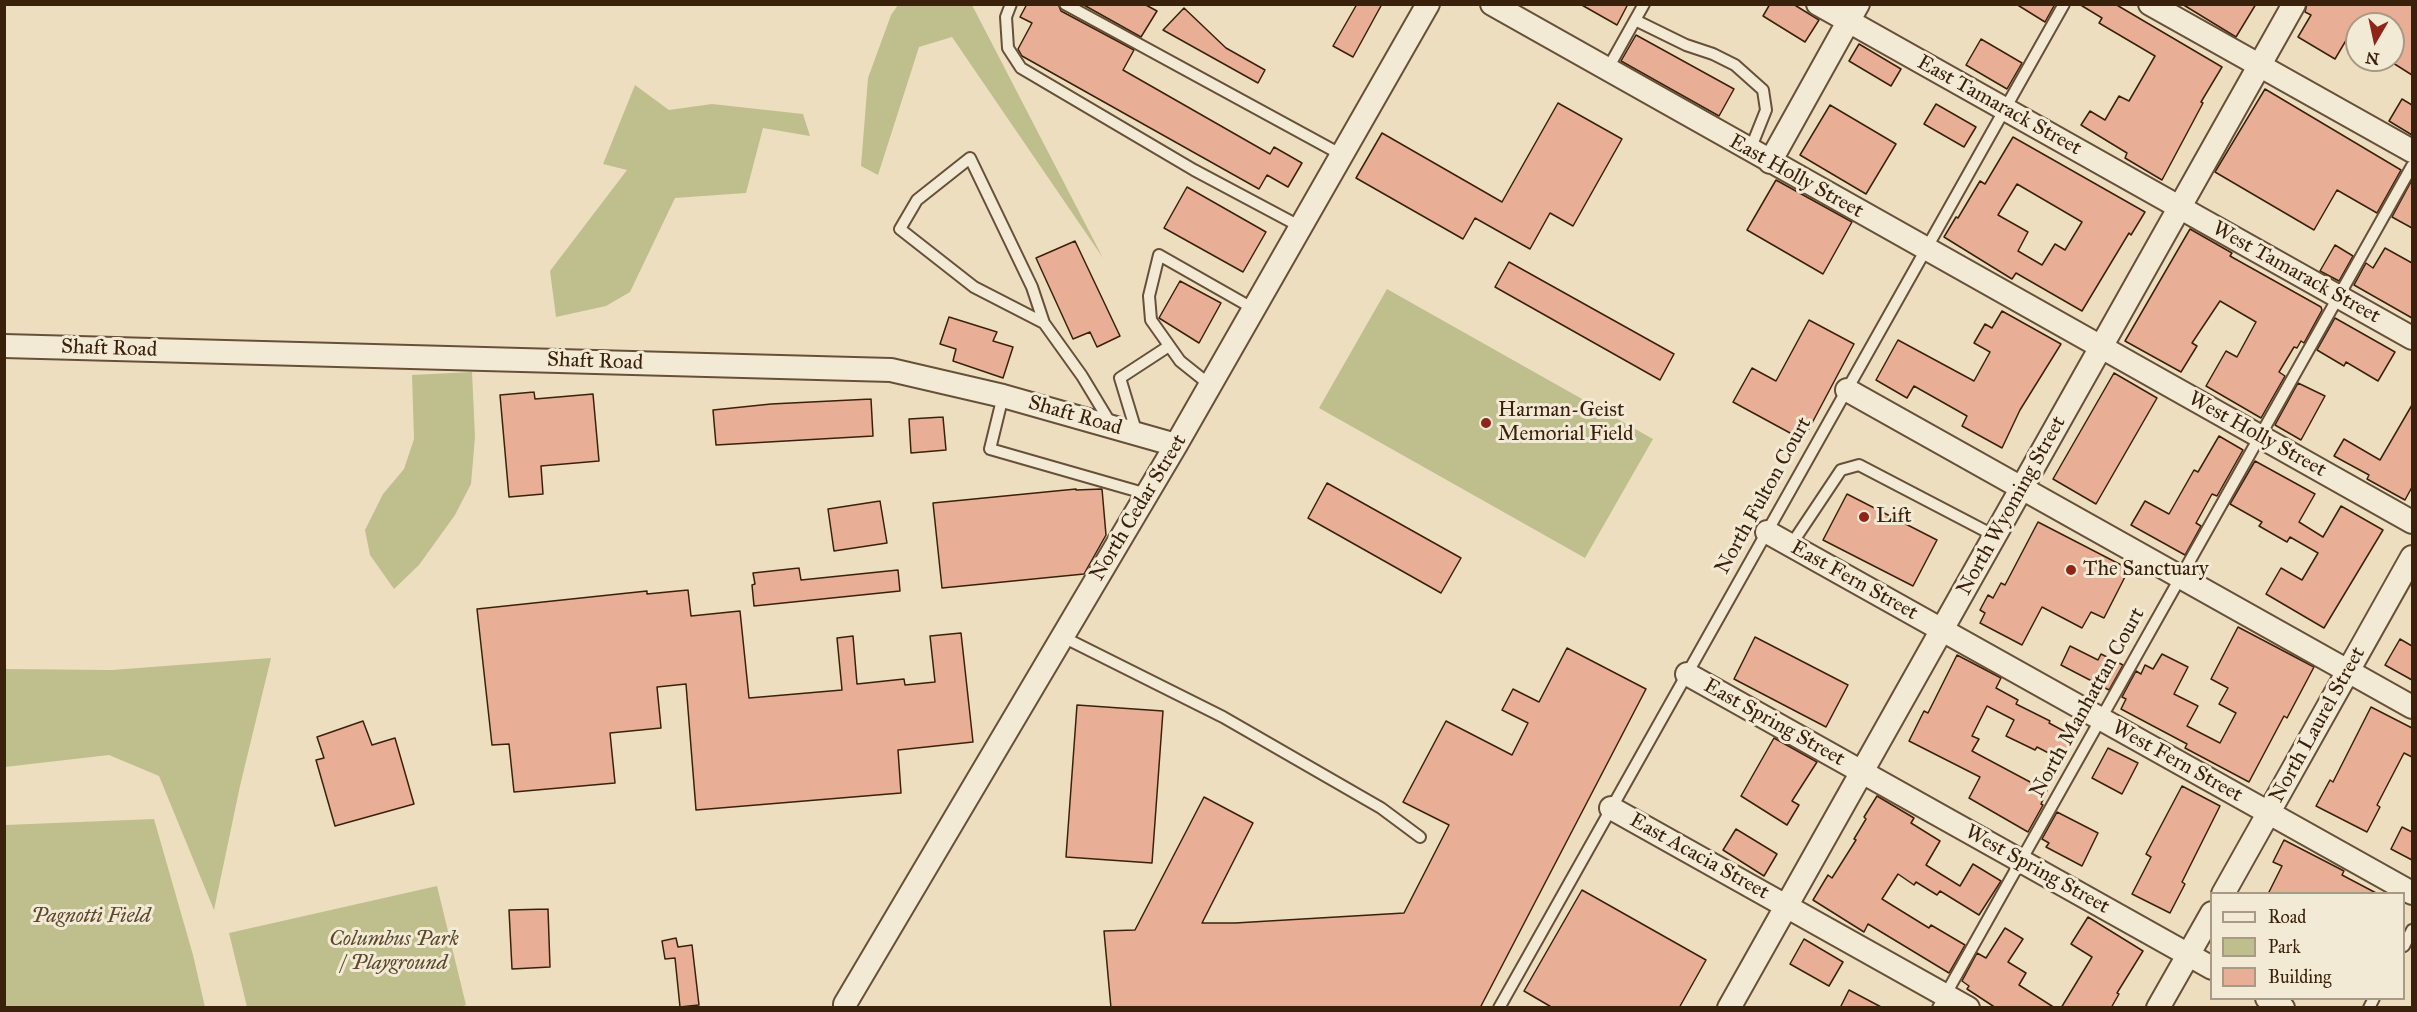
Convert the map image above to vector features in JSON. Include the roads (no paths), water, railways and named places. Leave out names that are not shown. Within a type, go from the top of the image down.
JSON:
[{"type":"street","name":"North Cedar Street","points":[[845,1008],[845,1004],[1176,445],[1428,4]]},
{"type":"street","name":"East Holly Street","points":[[1492,4],[2101,348]]},
{"type":"street","name":"East Tamarack Street","points":[[1818,4],[1853,13],[2005,110],[2180,207]]},
{"type":"street","points":[[2150,4],[2412,151]]},
{"type":"street","name":"North Wyoming Street","points":[[1729,1008],[2294,4]]},
{"type":"street","points":[[1770,162],[1853,13]]},
{"type":"street","name":"West Tamarack Street","points":[[2180,207],[2412,338]]},
{"type":"street","name":"Shaft Road","points":[[4,346],[891,370],[1003,396],[1176,445]]},
{"type":"street","name":"West Holly Street","points":[[2101,348],[2412,522]]},
{"type":"street","points":[[1847,390],[2412,706]]},
{"type":"street","name":"East Fern Street","points":[[1767,532],[1942,630]]},
{"type":"street","name":"North Laurel Street","points":[[2224,892],[2412,557]]},
{"type":"street","name":"West Fern Street","points":[[1942,630],[2412,893]]},
{"type":"street","name":"East Spring Street","points":[[1687,674],[1862,772]]},
{"type":"street","name":"West Spring Street","points":[[1862,772],[2210,967]]},
{"type":"street","name":"East Acacia Street","points":[[1611,808],[1786,906],[1942,1001],[1968,1008]]},
{"type":"street","points":[[2158,1008],[2210,915]]},
{"type":"street","points":[[2268,1000],[2283,1008]]},
{"type":"lane","points":[[1011,4],[1006,17],[1008,48],[1021,68],[1194,170],[1301,227]]},
{"type":"lane","points":[[1065,4],[1342,155]]},
{"type":"lane","points":[[1607,70],[1644,4]]},
{"type":"lane","name":"North Fulton Court","points":[[1499,1008],[2064,4]]},
{"type":"lane","points":[[1635,20],[1686,45],[1713,54],[1735,65],[1762,90],[1766,110],[1750,151]]},
{"type":"lane","points":[[1044,323],[974,287],[900,229],[917,200],[970,158],[1032,287],[1044,323],[1082,376],[1113,427]]},
{"type":"lane","name":"North Manhattan Court","points":[[1942,1001],[2412,166]]},
{"type":"lane","points":[[1210,385],[1180,361],[1151,320],[1149,296],[1159,255],[1254,309]]},
{"type":"lane","points":[[1137,434],[1120,378],[1169,346]]},
{"type":"lane","points":[[1003,396],[990,449],[1147,494]]},
{"type":"lane","points":[[1791,545],[1841,470],[1859,465],[1995,536]]},
{"type":"lane","points":[[1063,637],[1223,717],[1382,808],[1420,837]]},
{"type":"place","name":"Harman-Geist Memorial Field","points":[[1486,423]]},
{"type":"place","name":"Lift","points":[[1864,517]]},
{"type":"place","name":"The Sanctuary","points":[[2071,570]]},
{"type":"park label","name":"Pagnotti Field","points":[[91,917]]},
{"type":"park label","name":"Columbus Park / Playground","points":[[394,952]]}]
